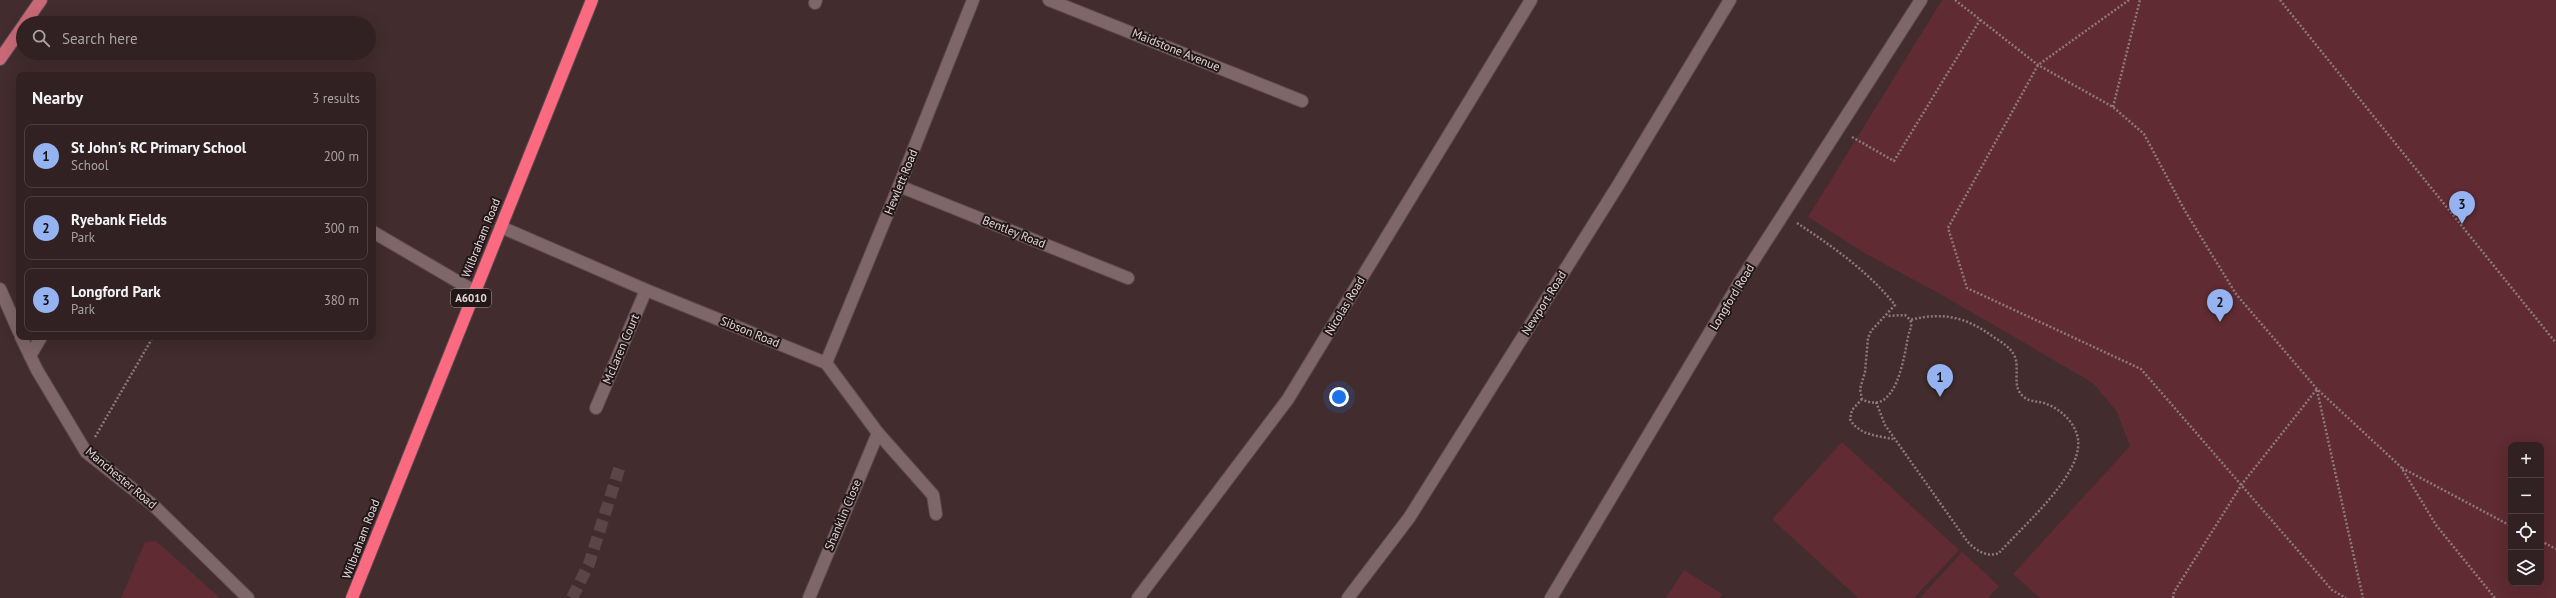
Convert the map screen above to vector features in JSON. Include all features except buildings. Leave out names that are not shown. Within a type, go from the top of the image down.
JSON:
[{"type":"highway","name":"Wilbraham Road","points":[[352,598],[592,0]]},
{"type":"main road","points":[[30,16],[41,0]]},
{"type":"main road","points":[[0,59],[16,36]]},
{"type":"street","name":"Hewlett Road","points":[[826,363],[899,186],[973,0]]},
{"type":"street","name":"Maidstone Avenue","points":[[1049,0],[1302,101]]},
{"type":"street","name":"Nicolas Road","points":[[1138,598],[1288,398],[1531,0]]},
{"type":"street","name":"Newport Road","points":[[1348,598],[1409,518],[1617,187],[1730,0]]},
{"type":"street","name":"Longford Road","points":[[1551,598],[1741,280],[1921,0]]},
{"type":"street","name":"Bentley Road","points":[[899,186],[1128,278]]},
{"type":"street","name":"Sibson Road","points":[[501,227],[646,290],[826,363]]},
{"type":"street","points":[[376,234],[474,291]]},
{"type":"street","points":[[0,289],[16,325]]},
{"type":"street","name":"McLaren Court","points":[[596,408],[646,290]]},
{"type":"street","name":"Manchester Road","points":[[22,340],[30,356],[86,452],[153,505],[248,598]]},
{"type":"street","points":[[30,356],[39,340]]},
{"type":"street","points":[[826,363],[878,433],[933,495],[936,514]]},
{"type":"street","name":"Shanklin Close","points":[[809,598],[878,433]]},
{"type":"path","points":[[1955,0],[2038,65],[2114,108],[2144,134],[2185,211],[2236,294],[2317,389],[2401,467],[2508,524]]},
{"type":"path","points":[[2129,0],[2038,65],[1948,228],[1967,288],[2141,369],[2242,484],[2332,590],[2346,598]]},
{"type":"path","points":[[2114,108],[2140,0]]},
{"type":"path","points":[[2280,0],[2556,343]]},
{"type":"path","points":[[1838,129],[1894,161],[1980,20]]},
{"type":"path","points":[[1783,214],[1832,247],[1883,289],[1895,305],[1887,316],[1875,326],[1868,338],[1866,367],[1860,389],[1862,399],[1867,402],[1876,402],[1884,398],[1900,377],[1911,328],[1910,320],[1905,315],[1887,316]]},
{"type":"path","points":[[1876,402],[1880,418],[1894,439],[1966,541],[1981,552],[1993,555],[1999,553],[2073,469],[2079,446],[2077,436],[2068,419],[2050,406],[2034,402],[2023,396],[2018,388],[2016,358],[2003,343],[1977,325],[1962,318],[1934,316],[1910,320]]},
{"type":"path","points":[[86,452],[151,340]]},
{"type":"path","points":[[2173,598],[2174,592],[2242,484],[2317,389]]},
{"type":"path","points":[[2317,389],[2363,598]]},
{"type":"path","points":[[1862,399],[1852,410],[1850,419],[1853,426],[1873,435],[1894,439]]},
{"type":"path","points":[[2401,467],[2436,526],[2495,598]]},
{"type":"path","points":[[2544,544],[2556,550]]},
{"type":"shaded area","points":[[1942,0],[2556,0],[2556,598],[2040,598],[2013,574],[2130,446],[2117,412],[2093,383],[1942,295],[1866,254],[1808,217]]},
{"type":"shaded area","points":[[1842,442],[1959,550],[1914,598],[1858,598],[1772,519]]},
{"type":"shaded area","points":[[156,541],[220,598],[121,598],[145,542]]},
{"type":"shaded area","points":[[1962,552],[1999,586],[1988,598],[1920,598]]},
{"type":"shaded area","points":[[1684,570],[1722,594],[1720,598],[1666,598]]},
{"type":"tunnel","points":[[572,598],[589,564],[621,463]]},
{"type":"place","name":"Longford Park","points":[[2462,224]]},
{"type":"place","name":"Ryebank Fields","points":[[2220,322]]},
{"type":"place","name":"St John's RC Primary School","points":[[1940,397]]}]
